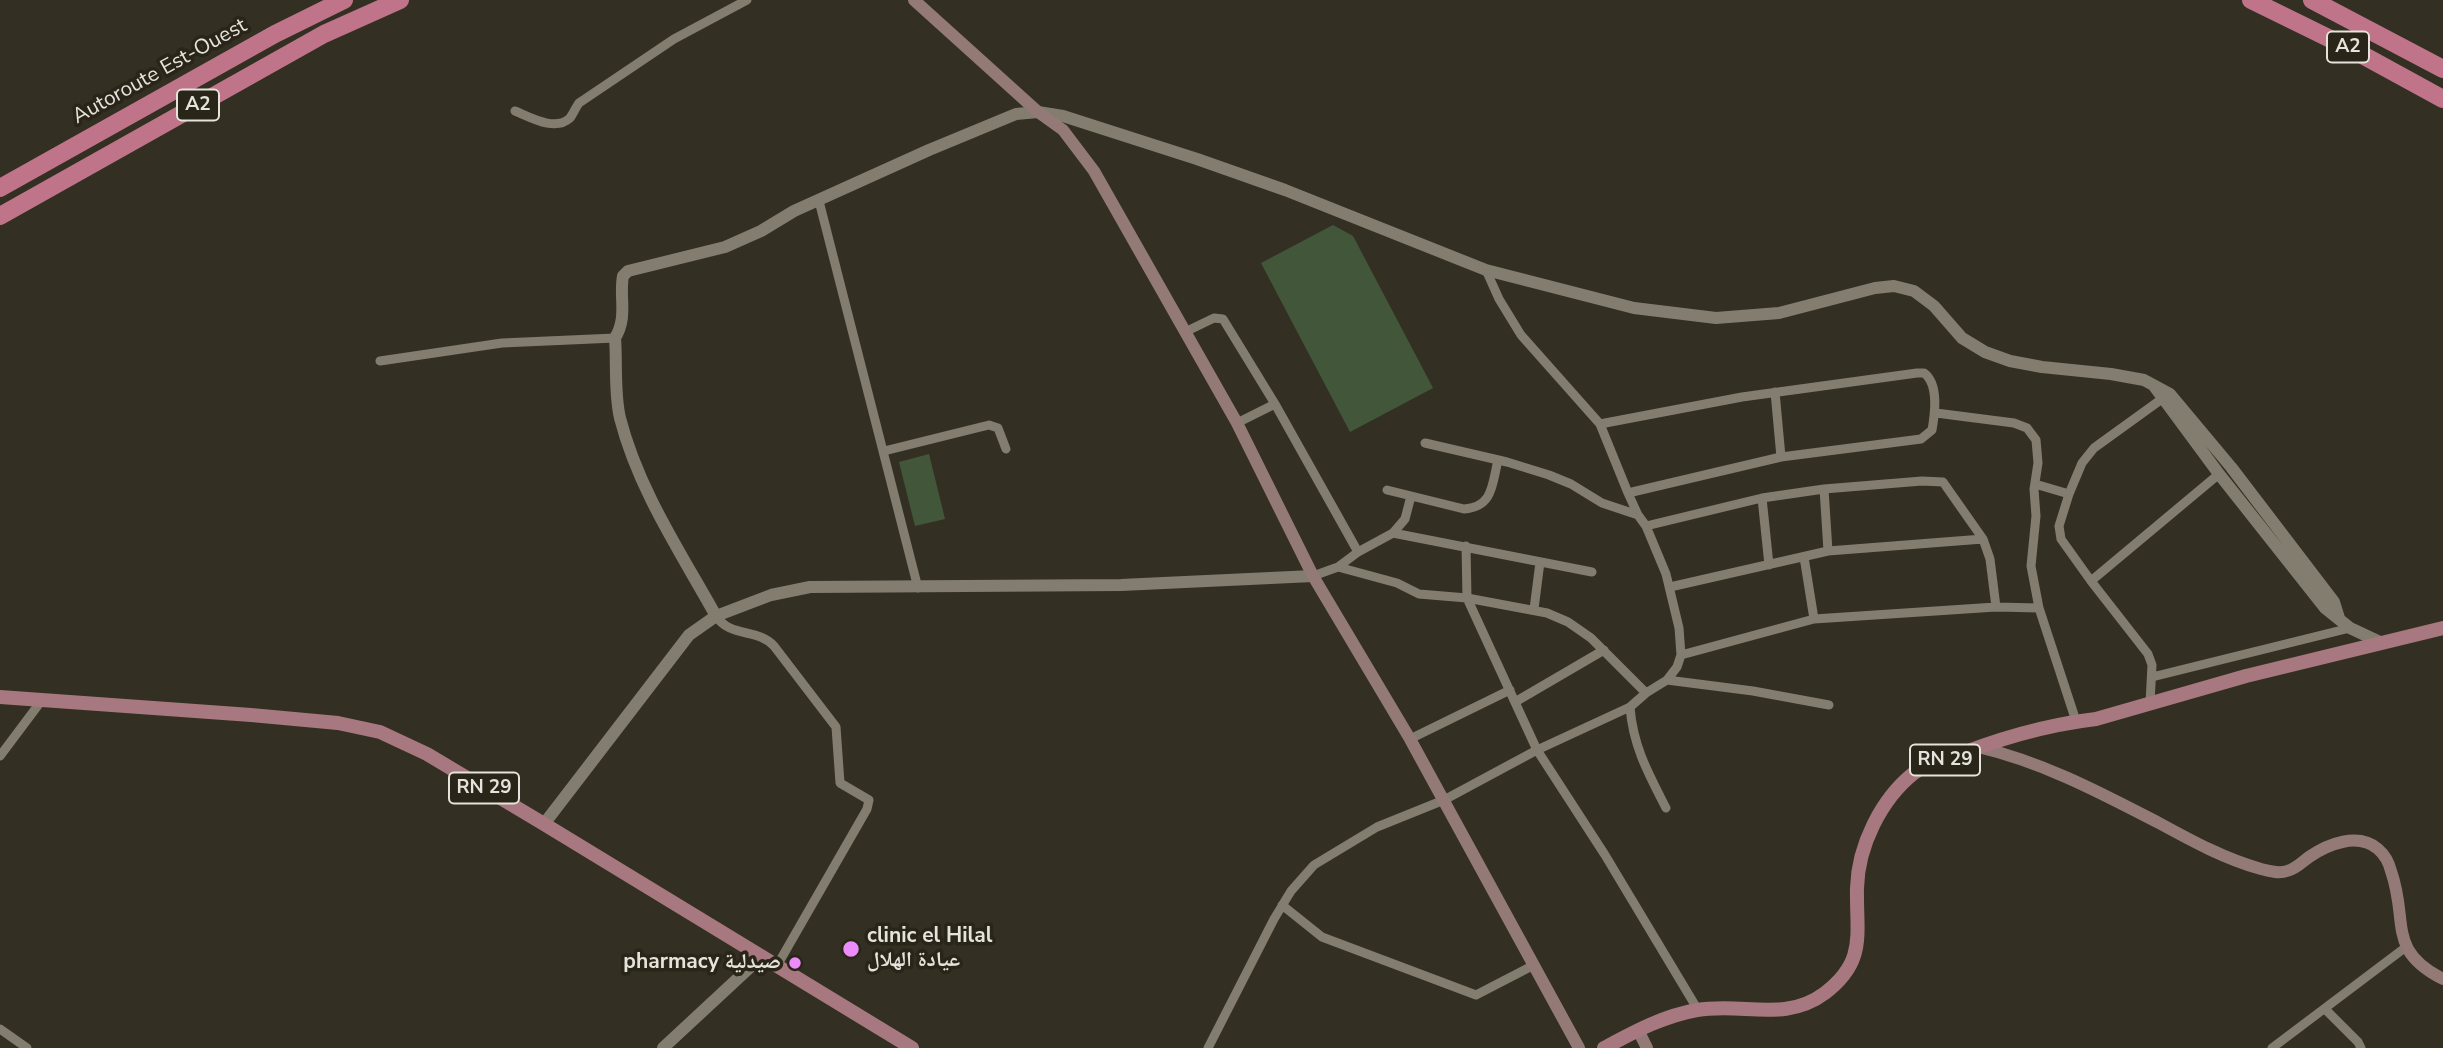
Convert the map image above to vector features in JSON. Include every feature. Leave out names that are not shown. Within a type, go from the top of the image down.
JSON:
[{"type":"highway","name":"Autoroute Est-Ouest","points":[[0,188],[275,34],[344,0]]},
{"type":"highway","name":"A2","points":[[0,216],[324,34],[400,0]]},
{"type":"highway","points":[[369,14],[412,0]]},
{"type":"highway","name":"A2","points":[[2251,0],[2357,52],[2443,99]]},
{"type":"highway","name":"A2","points":[[2312,0],[2443,69]]},
{"type":"main road","points":[[914,0],[1038,112],[1063,131],[1094,171],[1237,423],[1313,576],[1410,739],[1579,1048]]},
{"type":"main road","name":"RN 29","points":[[1604,1048],[1638,1030],[1676,1015],[1698,1010],[1726,1006],[1783,1010],[1805,1005],[1844,976],[1854,960],[1858,930],[1857,886],[1864,844],[1886,803],[1915,772],[1978,746],[2076,721],[2096,719],[2246,676],[2443,628]]},
{"type":"main road","name":"RN 29","points":[[0,697],[300,719],[338,723],[380,732],[427,754],[761,957],[778,964],[912,1048]]},
{"type":"main road","points":[[1978,746],[2003,752],[2067,776],[2199,844],[2261,869],[2286,872],[2331,845],[2351,840],[2365,842],[2377,848],[2388,860],[2397,888],[2406,947],[2423,968],[2443,979]]},
{"type":"main road","points":[[1638,1030],[1647,1048]]},
{"type":"street","points":[[515,110],[541,122],[559,123],[569,119],[579,103],[674,39],[747,0]]},
{"type":"street","points":[[778,964],[867,809],[869,800],[840,783],[836,727],[774,646],[768,639],[728,628],[716,616],[649,496],[632,458],[620,415],[615,338],[623,318],[623,276],[628,271],[725,247],[929,150],[1016,114],[1038,112],[1063,116],[1197,159],[1297,195],[1486,270],[1634,308],[1716,318],[1779,313],[1875,288],[1894,286],[1914,291],[1934,306],[1962,338],[1985,352],[2010,361],[2042,367],[2134,378],[2154,386],[2231,467],[2333,602],[2339,618]]},
{"type":"street","points":[[819,201],[918,587]]},
{"type":"street","points":[[1208,1048],[1282,905],[1314,865],[1377,827],[1444,800],[1537,750],[1630,706],[1667,680],[1677,667],[1681,655],[1679,628],[1670,587],[1600,424],[1521,335],[1499,299],[1486,270]]},
{"type":"street","points":[[1185,332],[1214,318],[1223,319],[1275,404],[1357,552]]},
{"type":"street","points":[[380,361],[502,343],[615,338]]},
{"type":"street","points":[[1600,424],[1742,397],[1924,373],[1931,379],[1936,413],[1932,430],[1920,439],[1781,457],[1628,493]]},
{"type":"street","points":[[1775,393],[1781,457]]},
{"type":"street","points":[[2166,396],[2219,474],[2325,608],[2350,628],[2382,643]]},
{"type":"street","points":[[2150,703],[2152,677],[2148,654],[2091,582],[2059,533],[2062,511],[2082,463],[2094,448],[2166,396]]},
{"type":"street","points":[[1237,423],[1275,404]]},
{"type":"street","points":[[1936,413],[2014,423],[2027,428],[2036,440],[2036,516],[2031,566],[2039,608],[2076,721]]},
{"type":"street","points":[[884,451],[989,425],[998,428],[1006,449]]},
{"type":"street","points":[[1425,443],[1498,460],[1571,484],[1602,503],[1638,514]]},
{"type":"street","points":[[1387,490],[1464,509],[1476,508],[1484,504],[1490,492],[1498,460]]},
{"type":"street","points":[[2091,582],[2219,474]]},
{"type":"street","points":[[1646,526],[1762,498],[1824,489],[1922,481],[1942,482],[1983,539],[1990,559],[1996,607]]},
{"type":"street","points":[[2035,484],[2069,494]]},
{"type":"street","points":[[1824,489],[1828,551]]},
{"type":"street","points":[[544,824],[689,635],[716,616],[771,595],[810,587],[1121,585],[1313,576],[1338,567],[1357,552],[1393,533],[1405,519],[1411,496]]},
{"type":"street","points":[[1762,498],[1769,565]]},
{"type":"street","points":[[1393,533],[1592,572]]},
{"type":"street","points":[[1670,587],[1828,551],[1983,539]]},
{"type":"street","points":[[1466,546],[1467,598],[1537,750],[1605,855],[1698,1010]]},
{"type":"street","points":[[1804,557],[1814,619]]},
{"type":"street","points":[[1534,609],[1540,562]]},
{"type":"street","points":[[1338,567],[1397,583],[1419,594],[1467,598],[1534,609],[1568,622],[1591,638],[1646,693]]},
{"type":"street","points":[[1681,655],[1814,619],[1996,607],[2039,608]]},
{"type":"street","points":[[2152,677],[2350,628]]},
{"type":"street","points":[[1515,702],[1604,650]]},
{"type":"street","points":[[1667,680],[1829,705]]},
{"type":"street","points":[[1410,739],[1510,690]]},
{"type":"street","points":[[0,756],[42,700]]},
{"type":"street","points":[[1630,706],[1632,733],[1643,764],[1665,808]]},
{"type":"street","points":[[1282,905],[1322,937],[1476,995],[1534,965]]},
{"type":"street","points":[[2272,1048],[2406,947]]},
{"type":"street","points":[[663,1048],[761,957]]},
{"type":"street","points":[[2325,1009],[2361,1048]]},
{"type":"street","points":[[0,1029],[27,1048]]},
{"type":"green space","points":[[1333,225],[1353,236],[1433,388],[1350,432],[1261,263]]},
{"type":"green space","points":[[929,454],[945,519],[915,526],[899,462]]},
{"type":"place","name":"clinic el Hilal عيادة الهلال","points":[[851,949]]},
{"type":"place","name":"pharmacy صيدلية","points":[[795,963]]}]
